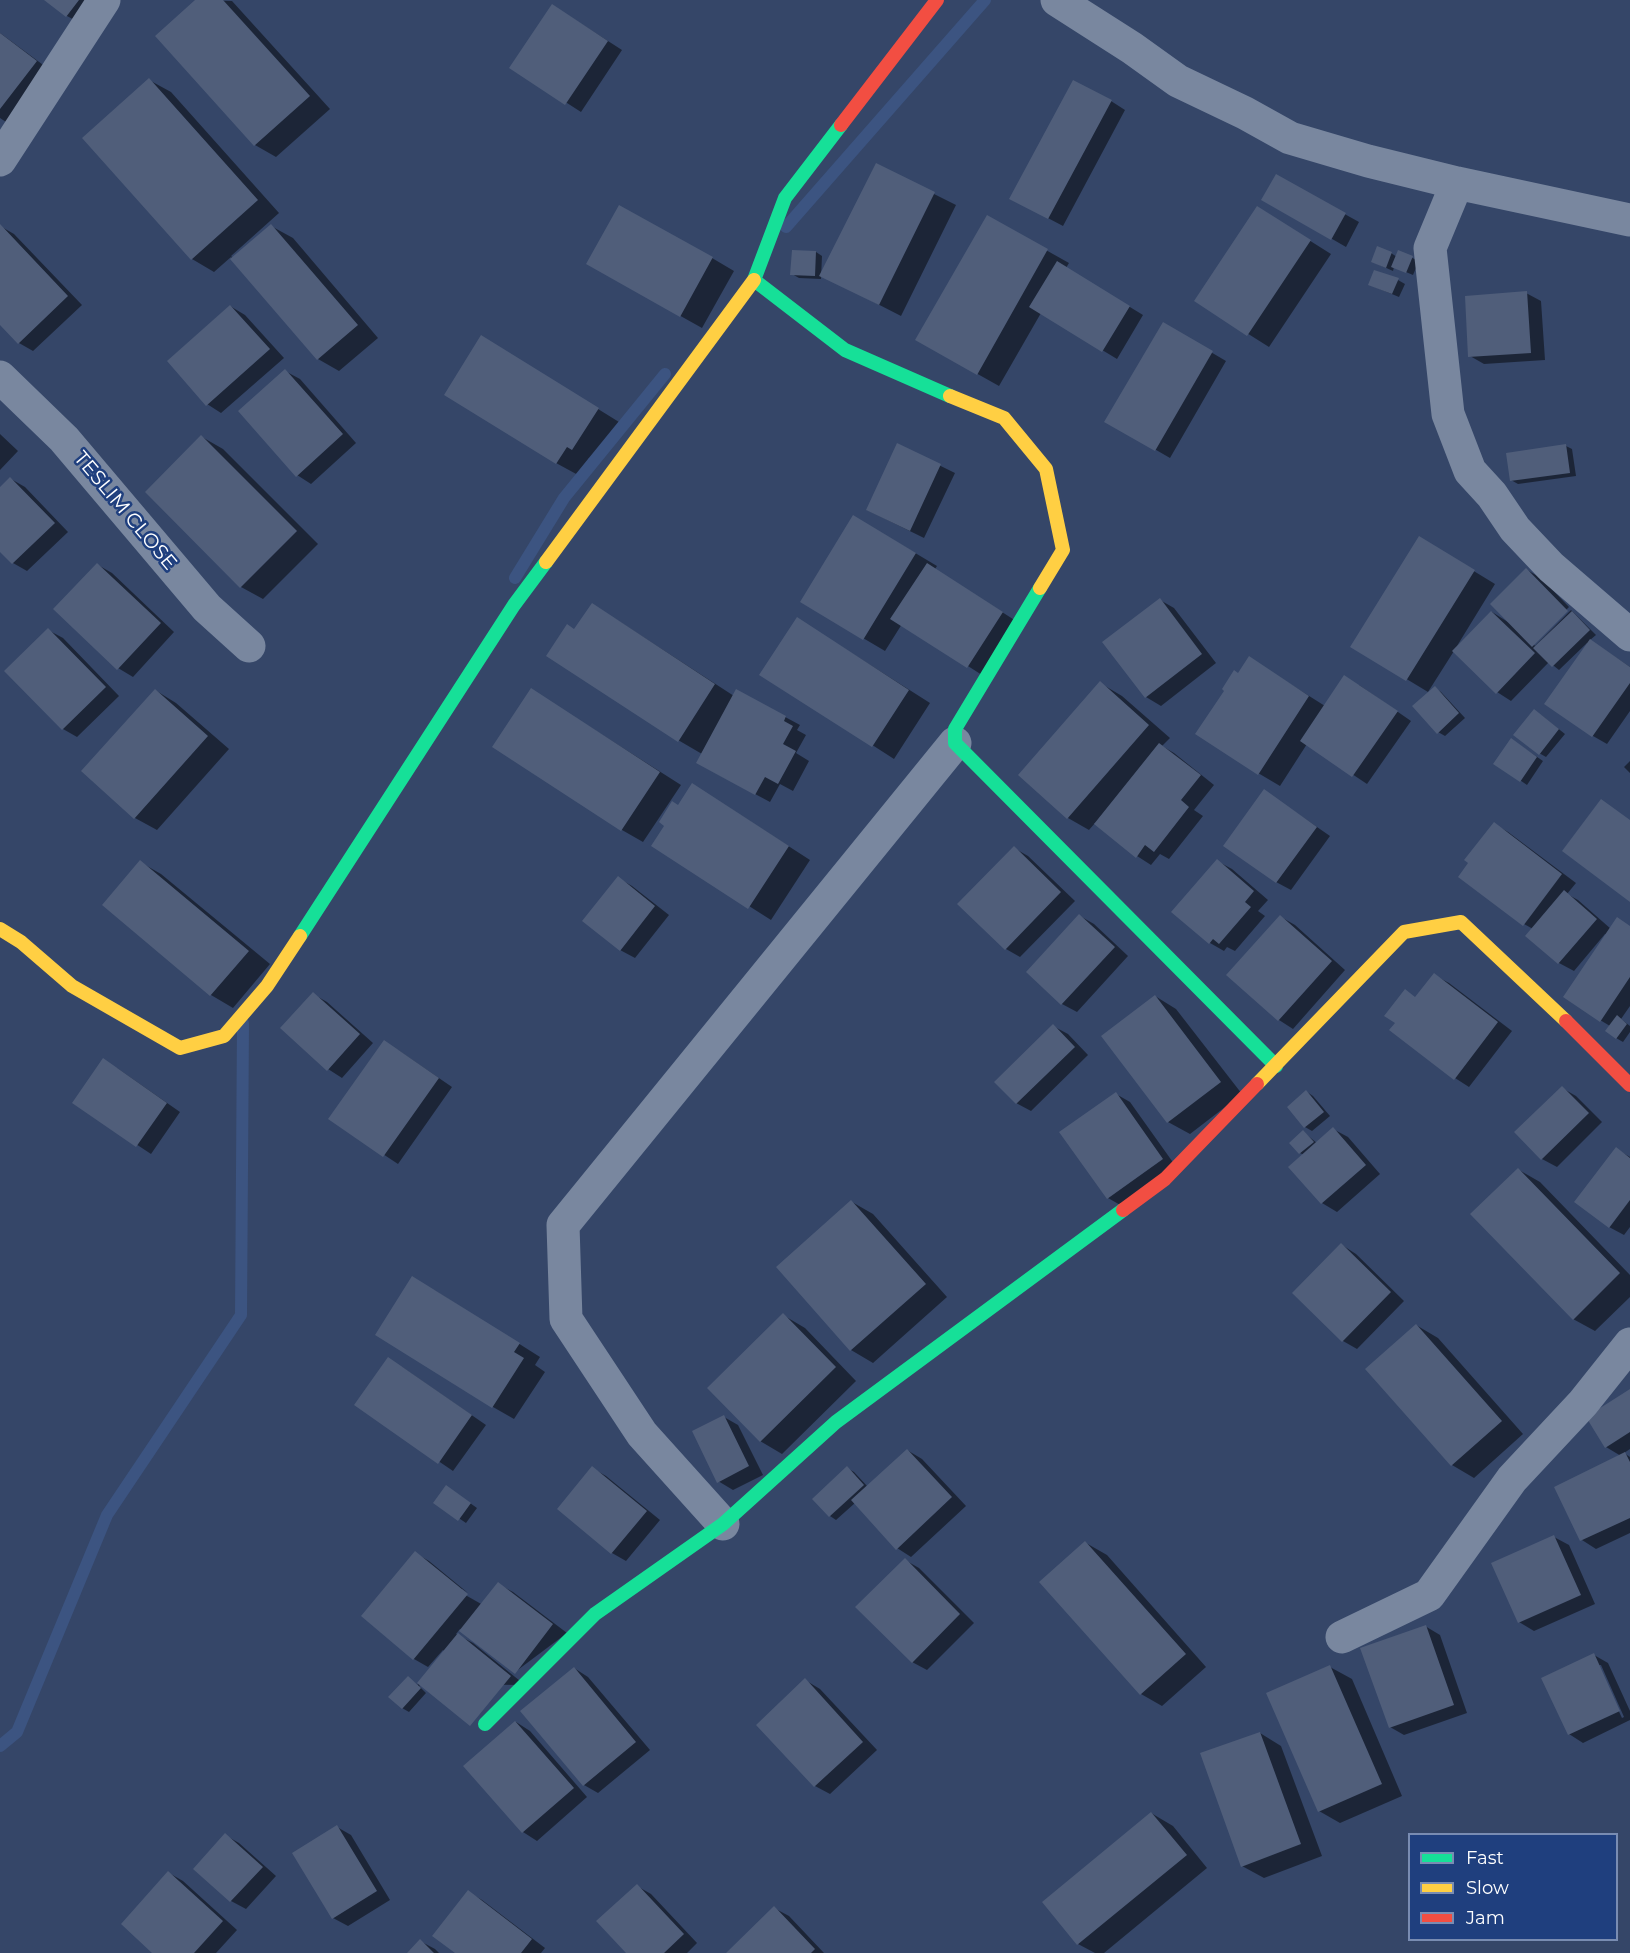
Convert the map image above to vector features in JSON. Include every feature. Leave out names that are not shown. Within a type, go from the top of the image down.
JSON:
[{"type":"street","points":[[0,160],[104,0]]},
{"type":"street","points":[[0,929],[21,942],[72,986],[180,1048],[224,1036],[267,987],[514,605],[754,280],[785,198],[937,0]]},
{"type":"street","points":[[1057,0],[1132,48],[1178,81],[1245,113],[1290,138],[1368,161],[1457,183],[1630,220]]},
{"type":"street","points":[[1457,183],[1430,248],[1448,414],[1470,471],[1492,495],[1515,529],[1551,567],[1630,634]]},
{"type":"street","points":[[754,280],[844,350],[1004,418],[1046,469],[1063,549],[955,729],[956,743],[1276,1066]]},
{"type":"street","name":"TESLIM CLOSE","points":[[0,377],[64,439],[207,608],[249,646]]},
{"type":"street","points":[[723,1524],[642,1434],[566,1319],[563,1225],[956,743]]},
{"type":"street","points":[[485,1724],[595,1614],[723,1524],[836,1422],[1165,1179],[1404,932],[1461,922],[1539,994],[1630,1085]]},
{"type":"street","points":[[1342,1637],[1429,1595],[1512,1479],[1583,1403],[1630,1344]]},
{"type":"building","points":[[44,0],[79,0],[66,17]]},
{"type":"building","points":[[195,0],[223,0],[310,96],[254,146],[155,36]]},
{"type":"building","points":[[552,4],[608,41],[565,105],[509,68]]},
{"type":"building","points":[[0,33],[37,61],[0,109]]},
{"type":"building","points":[[149,78],[258,200],[191,260],[82,138]]},
{"type":"building","points":[[1073,80],[1112,100],[1048,219],[1009,199]]},
{"type":"building","points":[[876,163],[935,192],[879,305],[819,276]]},
{"type":"building","points":[[1276,174],[1346,213],[1331,240],[1261,200]]},
{"type":"building","points":[[619,205],[713,257],[680,317],[586,264]]},
{"type":"building","points":[[1257,206],[1311,240],[1247,336],[1194,301]]},
{"type":"building","points":[[987,215],[1048,249],[977,375],[915,340]]},
{"type":"building","points":[[0,224],[68,296],[18,344],[0,325]]},
{"type":"building","points":[[271,224],[358,325],[317,360],[230,259]]},
{"type":"building","points":[[1377,246],[1392,252],[1386,268],[1371,262]]},
{"type":"building","points":[[792,250],[816,251],[815,276],[790,275]]},
{"type":"building","points":[[1398,250],[1413,256],[1406,273],[1391,267]]},
{"type":"building","points":[[1057,261],[1130,306],[1102,352],[1029,307]]},
{"type":"building","points":[[1374,270],[1399,278],[1392,294],[1368,285]]},
{"type":"building","points":[[1527,291],[1531,353],[1468,357],[1465,296]]},
{"type":"building","points":[[230,305],[270,349],[206,406],[167,361]]},
{"type":"building","points":[[1163,322],[1213,351],[1155,451],[1104,422]]},
{"type":"building","points":[[481,335],[599,408],[572,450],[567,447],[556,464],[444,395]]},
{"type":"building","points":[[285,369],[343,434],[296,477],[238,411]]},
{"type":"building","points":[[201,435],[297,531],[240,588],[145,492]]},
{"type":"building","points":[[897,443],[941,464],[910,531],[866,510]]},
{"type":"building","points":[[1566,444],[1570,473],[1510,481],[1506,453]]},
{"type":"building","points":[[10,477],[55,523],[12,564],[0,552],[0,487]]},
{"type":"building","points":[[853,515],[916,553],[863,640],[800,602]]},
{"type":"building","points":[[1419,536],[1475,570],[1406,681],[1350,647]]},
{"type":"building","points":[[97,563],[161,623],[117,670],[53,609]]},
{"type":"building","points":[[927,563],[1003,612],[967,668],[890,619]]},
{"type":"building","points":[[1526,568],[1568,611],[1532,647],[1490,604]]},
{"type":"building","points":[[1160,598],[1202,654],[1145,698],[1102,642]]},
{"type":"building","points":[[592,603],[715,684],[678,742],[546,656],[567,624],[574,629]]},
{"type":"building","points":[[1491,611],[1535,653],[1496,694],[1452,651]]},
{"type":"building","points":[[1572,611],[1590,630],[1552,667],[1533,648]]},
{"type":"building","points":[[797,617],[909,690],[872,747],[759,675]]},
{"type":"building","points":[[48,628],[106,687],[62,730],[4,671]]},
{"type":"building","points":[[1590,639],[1630,667],[1630,683],[1592,737],[1544,704]]},
{"type":"building","points":[[1249,656],[1309,696],[1258,775],[1195,734],[1224,691],[1222,689],[1234,670],[1238,673]]},
{"type":"building","points":[[1344,675],[1398,711],[1352,777],[1300,741]]},
{"type":"building","points":[[1100,681],[1149,725],[1067,819],[1018,775]]},
{"type":"building","points":[[1435,686],[1459,713],[1437,734],[1412,706]]},
{"type":"building","points":[[531,688],[660,772],[621,831],[492,747]]},
{"type":"building","points":[[155,689],[208,736],[134,819],[81,771]]},
{"type":"building","points":[[736,689],[786,716],[784,721],[793,726],[783,744],[796,751],[778,784],[765,777],[755,795],[696,763]]},
{"type":"building","points":[[1534,709],[1559,729],[1539,755],[1513,735]]},
{"type":"building","points":[[1511,738],[1537,757],[1520,782],[1493,764]]},
{"type":"building","points":[[1159,743],[1201,775],[1181,800],[1189,807],[1154,852],[1145,845],[1136,858],[1094,824]]},
{"type":"building","points":[[692,783],[789,846],[748,909],[651,846],[664,826],[659,822],[672,801],[678,805]]},
{"type":"building","points":[[1264,789],[1317,827],[1276,883],[1223,846]]},
{"type":"building","points":[[1601,799],[1630,820],[1630,902],[1562,851]]},
{"type":"building","points":[[1494,822],[1562,874],[1523,926],[1458,877],[1468,863],[1464,860]]},
{"type":"building","points":[[1014,846],[1061,892],[1005,950],[957,904]]},
{"type":"building","points":[[1217,859],[1254,891],[1245,902],[1251,907],[1219,944],[1213,939],[1209,944],[1171,912]]},
{"type":"building","points":[[140,860],[249,951],[210,996],[102,905]]},
{"type":"building","points":[[618,876],[655,906],[620,951],[582,921]]},
{"type":"building","points":[[1564,890],[1597,919],[1558,964],[1525,936]]},
{"type":"building","points":[[1079,914],[1115,947],[1061,1005],[1026,972]]},
{"type":"building","points":[[1280,915],[1332,961],[1278,1021],[1226,975]]},
{"type":"building","points":[[1617,917],[1630,926],[1630,977],[1600,1022],[1563,997]]},
{"type":"building","points":[[1434,973],[1498,1022],[1454,1080],[1389,1030],[1395,1023],[1384,1016],[1405,989],[1415,997]]},
{"type":"building","points":[[313,992],[360,1034],[327,1071],[280,1028]]},
{"type":"building","points":[[1155,995],[1221,1082],[1167,1123],[1101,1036]]},
{"type":"building","points":[[1617,1015],[1627,1024],[1616,1039],[1605,1031]]},
{"type":"building","points":[[1053,1024],[1075,1047],[1016,1104],[994,1082]]},
{"type":"building","points":[[384,1040],[439,1078],[383,1157],[328,1119]]},
{"type":"building","points":[[103,1058],[167,1103],[136,1147],[72,1103]]},
{"type":"building","points":[[1562,1086],[1589,1113],[1541,1160],[1514,1132]]},
{"type":"building","points":[[1306,1090],[1324,1112],[1304,1128],[1287,1107]]},
{"type":"building","points":[[1116,1092],[1163,1159],[1107,1199],[1059,1132]]},
{"type":"building","points":[[1333,1127],[1366,1165],[1321,1204],[1288,1167]]},
{"type":"building","points":[[1303,1130],[1314,1142],[1299,1154],[1289,1143]]},
{"type":"building","points":[[1616,1147],[1630,1158],[1630,1200],[1609,1228],[1574,1202]]},
{"type":"building","points":[[1518,1168],[1620,1273],[1573,1320],[1470,1214]]},
{"type":"building","points":[[851,1200],[926,1284],[850,1351],[776,1267]]},
{"type":"building","points":[[1341,1243],[1391,1292],[1342,1342],[1292,1293]]},
{"type":"building","points":[[412,1276],[520,1343],[514,1352],[524,1358],[492,1408],[375,1335]]},
{"type":"building","points":[[783,1313],[836,1367],[760,1442],[707,1388]]},
{"type":"building","points":[[1416,1324],[1502,1421],[1451,1466],[1365,1369]]},
{"type":"building","points":[[388,1357],[472,1415],[438,1464],[354,1405]]},
{"type":"building","points":[[1630,1389],[1630,1432],[1605,1448],[1586,1417]]},
{"type":"building","points":[[724,1415],[749,1466],[717,1483],[692,1431]]},
{"type":"building","points":[[907,1449],[952,1497],[896,1550],[851,1500]]},
{"type":"building","points":[[1625,1452],[1630,1462],[1630,1518],[1580,1541],[1554,1487]]},
{"type":"building","points":[[592,1466],[647,1511],[611,1554],[557,1509]]},
{"type":"building","points":[[847,1466],[864,1485],[829,1517],[812,1499]]},
{"type":"building","points":[[446,1485],[471,1503],[458,1521],[433,1503]]},
{"type":"building","points":[[1554,1535],[1581,1595],[1518,1623],[1491,1563]]},
{"type":"building","points":[[1085,1541],[1186,1654],[1140,1695],[1039,1582]]},
{"type":"building","points":[[415,1551],[468,1594],[413,1660],[361,1616]]},
{"type":"building","points":[[905,1558],[960,1614],[912,1663],[855,1607]]},
{"type":"building","points":[[498,1582],[553,1624],[515,1674],[459,1631]]},
{"type":"building","points":[[1426,1625],[1454,1705],[1389,1728],[1360,1648]]},
{"type":"building","points":[[458,1633],[511,1676],[470,1726],[417,1683]]},
{"type":"building","points":[[1594,1653],[1620,1711],[1568,1735],[1541,1678]]},
{"type":"building","points":[[1330,1665],[1382,1784],[1318,1812],[1266,1693]]},
{"type":"building","points":[[574,1667],[636,1742],[583,1786],[520,1711]]},
{"type":"building","points":[[408,1676],[421,1688],[402,1709],[388,1697]]},
{"type":"building","points":[[805,1678],[863,1742],[814,1787],[756,1725]]},
{"type":"building","points":[[515,1721],[574,1788],[522,1833],[463,1766]]},
{"type":"building","points":[[1260,1732],[1301,1844],[1241,1867],[1200,1753]]},
{"type":"building","points":[[1151,1812],[1187,1855],[1077,1945],[1042,1902]]},
{"type":"building","points":[[337,1825],[377,1891],[332,1919],[292,1853]]},
{"type":"building","points":[[225,1833],[263,1867],[230,1902],[193,1869]]},
{"type":"building","points":[[168,1871],[223,1921],[194,1953],[152,1953],[121,1924]]},
{"type":"building","points":[[637,1884],[684,1934],[664,1953],[626,1953],[596,1921]]},
{"type":"building","points":[[468,1890],[532,1939],[521,1953],[455,1953],[432,1936]]},
{"type":"building","points":[[774,1906],[815,1949],[811,1953],[726,1953]]},
{"type":"building","points":[[420,1939],[434,1953],[407,1953]]},
{"type":"waterway","points":[[786,227],[985,0]]},
{"type":"waterway","points":[[515,578],[564,498],[665,374]]},
{"type":"waterway","points":[[0,1746],[17,1732],[107,1515],[241,1315],[243,1023]]},
{"type":"traffic: fast","points":[[841,125],[785,198],[754,280],[845,350],[950,396]]},
{"type":"traffic: fast","points":[[300,936],[514,605],[546,562]]},
{"type":"traffic: fast","points":[[1040,588],[955,729],[955,743],[1276,1066]]},
{"type":"traffic: fast","points":[[485,1724],[595,1614],[723,1524],[836,1422],[1123,1210]]},
{"type":"traffic: slow","points":[[546,562],[754,280]]},
{"type":"traffic: slow","points":[[950,396],[1004,418],[1046,469],[1063,550],[1040,588]]},
{"type":"traffic: slow","points":[[1257,1084],[1404,932],[1461,922],[1566,1021]]},
{"type":"traffic: slow","points":[[0,929],[21,942],[72,986],[180,1048],[224,1036],[267,986],[300,936]]},
{"type":"traffic: jam","points":[[841,125],[937,0]]},
{"type":"traffic: jam","points":[[1566,1021],[1630,1085]]},
{"type":"traffic: jam","points":[[1123,1210],[1165,1179],[1257,1084]]}]
